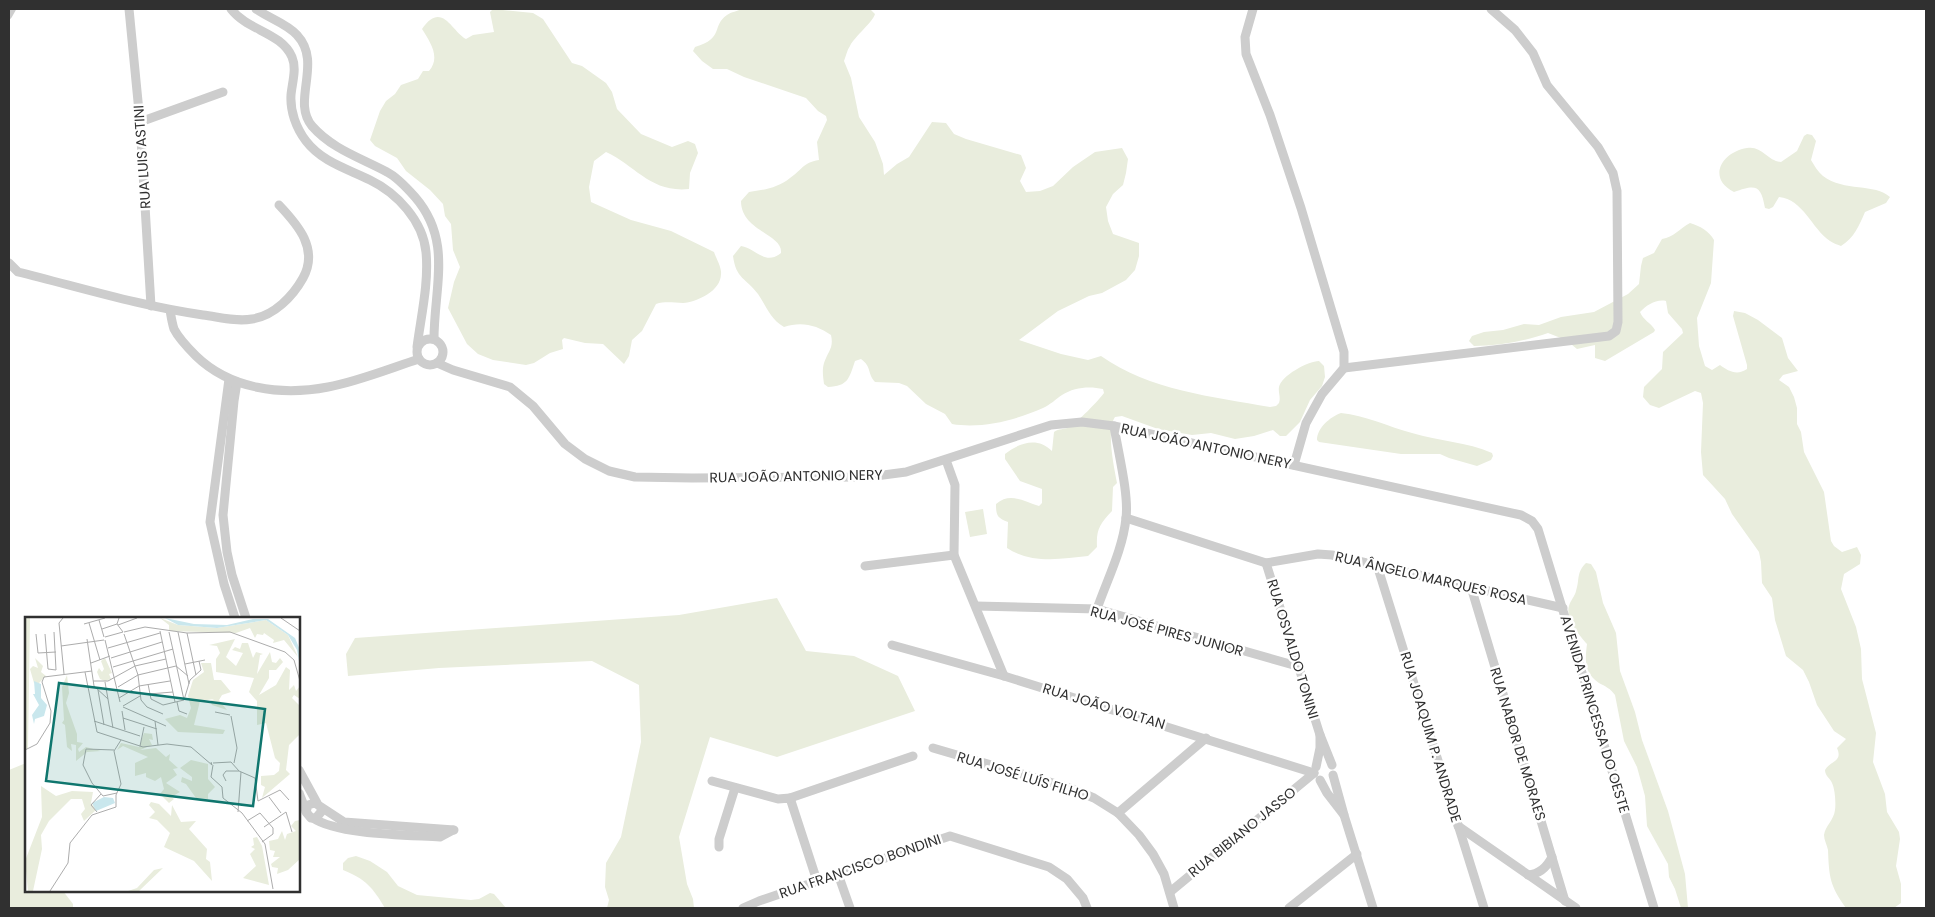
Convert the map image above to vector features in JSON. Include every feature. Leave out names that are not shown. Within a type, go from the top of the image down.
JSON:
[{"type":"street","points":[[9,16],[14,9]]},
{"type":"street","name":"RUA LUIS ASTINI","points":[[129,9],[140,122],[152,306]]},
{"type":"street","points":[[231,9],[247,24],[277,39],[287,48],[293,59],[292,109],[295,123],[306,142],[319,154],[337,166],[371,180],[390,192],[406,208],[420,229],[426,251],[426,274],[417,353],[419,359],[427,364],[437,363],[441,358],[442,346],[434,339],[424,340],[418,347]]},
{"type":"street","points":[[256,9],[286,25],[299,37],[307,55],[309,70],[305,112],[312,125],[330,142],[353,156],[388,172],[408,189],[424,207],[434,228],[439,246],[440,265],[434,339]]},
{"type":"street","points":[[1253,9],[1245,37],[1246,54],[1270,115],[1301,208],[1344,352],[1344,368],[1322,394],[1306,424],[1294,465]]},
{"type":"street","points":[[1344,368],[1609,336],[1616,331],[1618,322],[1617,192],[1613,174],[1598,147],[1547,85],[1533,53],[1515,30],[1491,9]]},
{"type":"street","points":[[140,122],[223,92]]},
{"type":"street","points":[[9,263],[18,272],[152,306],[236,320],[253,319],[274,311],[290,297],[304,276],[310,257],[306,239],[295,222],[279,205]]},
{"type":"street","points":[[170,310],[175,329],[188,348],[208,367],[233,381],[250,387],[304,391],[330,387],[419,359]]},
{"type":"street","name":"RUA JOÃO ANTONIO NERY","points":[[437,363],[453,370],[510,387],[533,406],[565,444],[609,471],[635,477],[868,478],[906,472],[1051,425],[1082,422],[1114,426],[1522,515],[1532,521]]},
{"type":"street","points":[[233,381],[210,522],[224,584],[235,617]]},
{"type":"street","points":[[233,381],[223,515],[227,552],[232,575],[246,617]]},
{"type":"street","points":[[1097,609],[1118,551],[1126,518],[1126,501],[1114,426]]},
{"type":"street","points":[[946,460],[955,484],[954,555],[1004,676]]},
{"type":"street","points":[[211,514],[223,515]]},
{"type":"street","name":"RUA ÂNGELO MARQUES ROSA","points":[[1126,518],[1266,563],[1318,554],[1332,555],[1562,608]]},
{"type":"street","name":"AVENIDA PRINCESSA DO OESTE","points":[[1532,521],[1538,529],[1654,908]]},
{"type":"street","points":[[218,555],[227,552]]},
{"type":"street","points":[[865,566],[954,555]]},
{"type":"street","name":"RUA OSVALDO TONINI","points":[[1266,563],[1297,666],[1332,770],[1373,908]]},
{"type":"street","name":"RUA JOAQUIM P. ANDRADE","points":[[1377,565],[1484,908]]},
{"type":"street","name":"RUA NABOR DE MORAES","points":[[1471,587],[1565,901]]},
{"type":"street","name":"RUA JOSÉ PIRES JUNIOR","points":[[976,606],[1097,609],[1297,666]]},
{"type":"street","name":"RUA JOÃO VOLTAN","points":[[892,646],[1004,676],[1317,773]]},
{"type":"street","name":"RUA OSVALDO TONINI","points":[[1320,735],[1317,773],[1327,793],[1344,814]]},
{"type":"street","points":[[1118,813],[1206,738]]},
{"type":"street","name":"RUA JOSÉ LUÍS FILHO","points":[[933,748],[1070,788],[1094,798],[1118,813],[1139,835],[1153,854],[1164,874],[1174,908]]},
{"type":"street","points":[[712,781],[778,799],[790,798],[913,756]]},
{"type":"street","points":[[1323,762],[1332,770],[1329,780],[1317,773],[1323,762]]},
{"type":"street","points":[[300,772],[319,805],[320,815],[313,818]]},
{"type":"street","name":"RUA BIBIANO JASSO","points":[[1170,892],[1317,773]]},
{"type":"street","points":[[719,847],[719,839],[735,788]]},
{"type":"street","points":[[300,796],[306,811],[309,816],[321,824],[342,829],[440,837],[454,830],[344,822],[319,805],[310,804],[306,811]]},
{"type":"street","points":[[790,798],[817,881]]},
{"type":"street","points":[[1458,826],[1576,908]]},
{"type":"street","name":"RUA FRANCISCO BONDINI","points":[[743,908],[760,904],[817,881],[950,836],[1049,867],[1067,878],[1083,898],[1088,908]]},
{"type":"street","points":[[1289,908],[1356,854]]},
{"type":"street","points":[[1528,875],[1541,871],[1549,864],[1552,857]]},
{"type":"street","points":[[838,874],[850,908]]},
{"type":"green space","points":[[493,9],[533,13],[543,19],[572,63],[582,66],[606,83],[612,92],[617,109],[641,134],[672,147],[688,141],[695,144],[698,153],[690,173],[689,189],[664,187],[654,183],[606,152],[594,161],[589,187],[591,202],[631,220],[671,231],[714,252],[721,272],[717,286],[701,298],[683,303],[667,302],[656,304],[642,331],[632,340],[629,356],[624,364],[603,344],[585,343],[564,338],[562,340],[563,349],[526,365],[493,360],[478,354],[467,344],[448,308],[454,282],[460,267],[453,250],[451,224],[445,216],[443,204],[430,190],[406,171],[397,158],[375,146],[370,140],[380,111],[386,101],[395,94],[401,85],[418,79],[423,71],[429,71],[432,66],[434,60],[433,50],[422,29],[429,21],[435,17],[441,18],[466,39],[473,35],[494,32],[490,12]]},
{"type":"green space","points":[[742,9],[870,9],[875,14],[852,42],[844,61],[851,78],[859,117],[875,142],[883,164],[884,175],[909,157],[932,122],[946,123],[954,134],[966,139],[1021,155],[1026,168],[1020,181],[1026,192],[1040,191],[1053,186],[1073,167],[1095,152],[1122,148],[1128,159],[1123,185],[1113,194],[1106,207],[1108,221],[1113,234],[1139,243],[1139,256],[1135,270],[1126,280],[1102,293],[1089,296],[1058,311],[1019,340],[1061,354],[1088,360],[1101,356],[1120,368],[1140,377],[1182,390],[1270,407],[1276,406],[1279,403],[1279,387],[1285,378],[1302,366],[1319,361],[1324,366],[1325,377],[1322,386],[1310,400],[1300,422],[1286,436],[1280,436],[1273,430],[1235,439],[1211,433],[1192,435],[1158,429],[1122,416],[1115,417],[1112,423],[1111,439],[1117,483],[1113,487],[1112,511],[1098,531],[1097,547],[1088,556],[1046,559],[1026,556],[1007,548],[1008,522],[998,516],[996,504],[1001,500],[1012,498],[1039,506],[1042,503],[1042,489],[1020,481],[1005,459],[1005,454],[1017,446],[1029,443],[1041,444],[1052,451],[1054,432],[1067,428],[1077,421],[1102,396],[1104,393],[1103,389],[1087,387],[1077,389],[1067,392],[1046,407],[1022,416],[987,424],[963,425],[952,424],[945,414],[926,404],[907,386],[899,383],[875,382],[867,365],[861,359],[855,361],[849,377],[844,383],[828,387],[824,384],[823,368],[831,346],[831,335],[809,325],[797,324],[784,327],[779,324],[754,289],[739,274],[734,264],[733,256],[741,246],[761,256],[770,258],[781,253],[776,241],[754,226],[748,219],[743,211],[741,201],[749,192],[780,184],[806,165],[819,160],[817,142],[827,120],[826,116],[818,111],[806,98],[744,77],[727,69],[713,69],[693,51],[695,47],[714,36],[722,19],[730,13]]},
{"type":"green space","points":[[1807,134],[1812,135],[1816,141],[1811,160],[1823,176],[1840,184],[1876,190],[1890,197],[1886,203],[1865,212],[1853,235],[1841,246],[1831,242],[1824,236],[1795,203],[1779,197],[1773,207],[1765,208],[1762,195],[1756,188],[1752,187],[1734,192],[1726,187],[1721,180],[1719,173],[1721,167],[1724,160],[1730,155],[1747,148],[1752,148],[1781,162],[1797,151],[1804,136]]},
{"type":"green space","points":[[1690,223],[1704,229],[1714,240],[1711,283],[1697,318],[1699,346],[1705,366],[1712,370],[1720,365],[1729,371],[1736,372],[1747,369],[1733,316],[1734,311],[1745,313],[1758,320],[1782,338],[1788,358],[1798,371],[1783,375],[1779,380],[1789,387],[1794,397],[1797,408],[1797,424],[1801,432],[1804,452],[1824,492],[1831,541],[1842,552],[1857,547],[1861,555],[1860,564],[1844,574],[1841,589],[1856,627],[1861,649],[1862,679],[1876,733],[1873,762],[1885,794],[1887,812],[1899,832],[1900,839],[1896,866],[1901,884],[1901,903],[1894,908],[1846,908],[1834,887],[1824,835],[1834,814],[1835,792],[1825,770],[1837,758],[1837,748],[1846,739],[1834,731],[1817,705],[1803,670],[1786,656],[1775,620],[1772,598],[1762,583],[1759,552],[1732,514],[1725,499],[1703,475],[1701,452],[1703,403],[1701,393],[1695,391],[1659,408],[1650,405],[1643,397],[1644,387],[1662,369],[1663,352],[1683,333],[1682,329],[1668,313],[1666,301],[1652,303],[1640,312],[1655,330],[1654,332],[1605,361],[1595,358],[1595,345],[1577,349],[1566,340],[1548,333],[1521,341],[1493,345],[1474,346],[1469,341],[1472,336],[1484,332],[1503,330],[1524,324],[1539,325],[1561,317],[1594,312],[1628,294],[1639,284],[1643,258],[1654,253],[1662,239],[1673,235]]},
{"type":"green space","points":[[1341,413],[1368,419],[1422,436],[1473,446],[1492,453],[1493,456],[1491,460],[1477,466],[1440,454],[1401,454],[1319,442],[1317,440],[1322,427],[1333,417]]},
{"type":"green space","points":[[983,509],[987,534],[970,537],[965,512]]},
{"type":"green space","points":[[1586,563],[1591,564],[1596,572],[1603,603],[1616,633],[1620,671],[1635,712],[1642,740],[1668,811],[1685,874],[1688,908],[1681,908],[1669,877],[1668,864],[1647,826],[1645,796],[1637,767],[1624,741],[1615,695],[1610,689],[1594,679],[1588,670],[1586,661],[1587,644],[1580,636],[1569,616],[1569,606],[1577,587],[1579,573]]},
{"type":"green space","points":[[777,598],[806,651],[854,656],[898,676],[915,711],[777,757],[710,737],[679,837],[687,884],[693,899],[694,908],[607,908],[609,900],[605,887],[606,863],[621,837],[641,742],[639,685],[592,661],[439,668],[348,676],[346,654],[355,638],[679,615]]},
{"type":"green space","points":[[25,763],[25,892],[64,892],[73,904],[73,908],[9,908],[9,770]]},
{"type":"green space","points":[[356,856],[370,861],[387,872],[398,886],[417,895],[471,900],[479,899],[490,893],[494,894],[506,908],[385,908],[368,885],[358,877],[343,870],[343,863],[348,858]]}]
